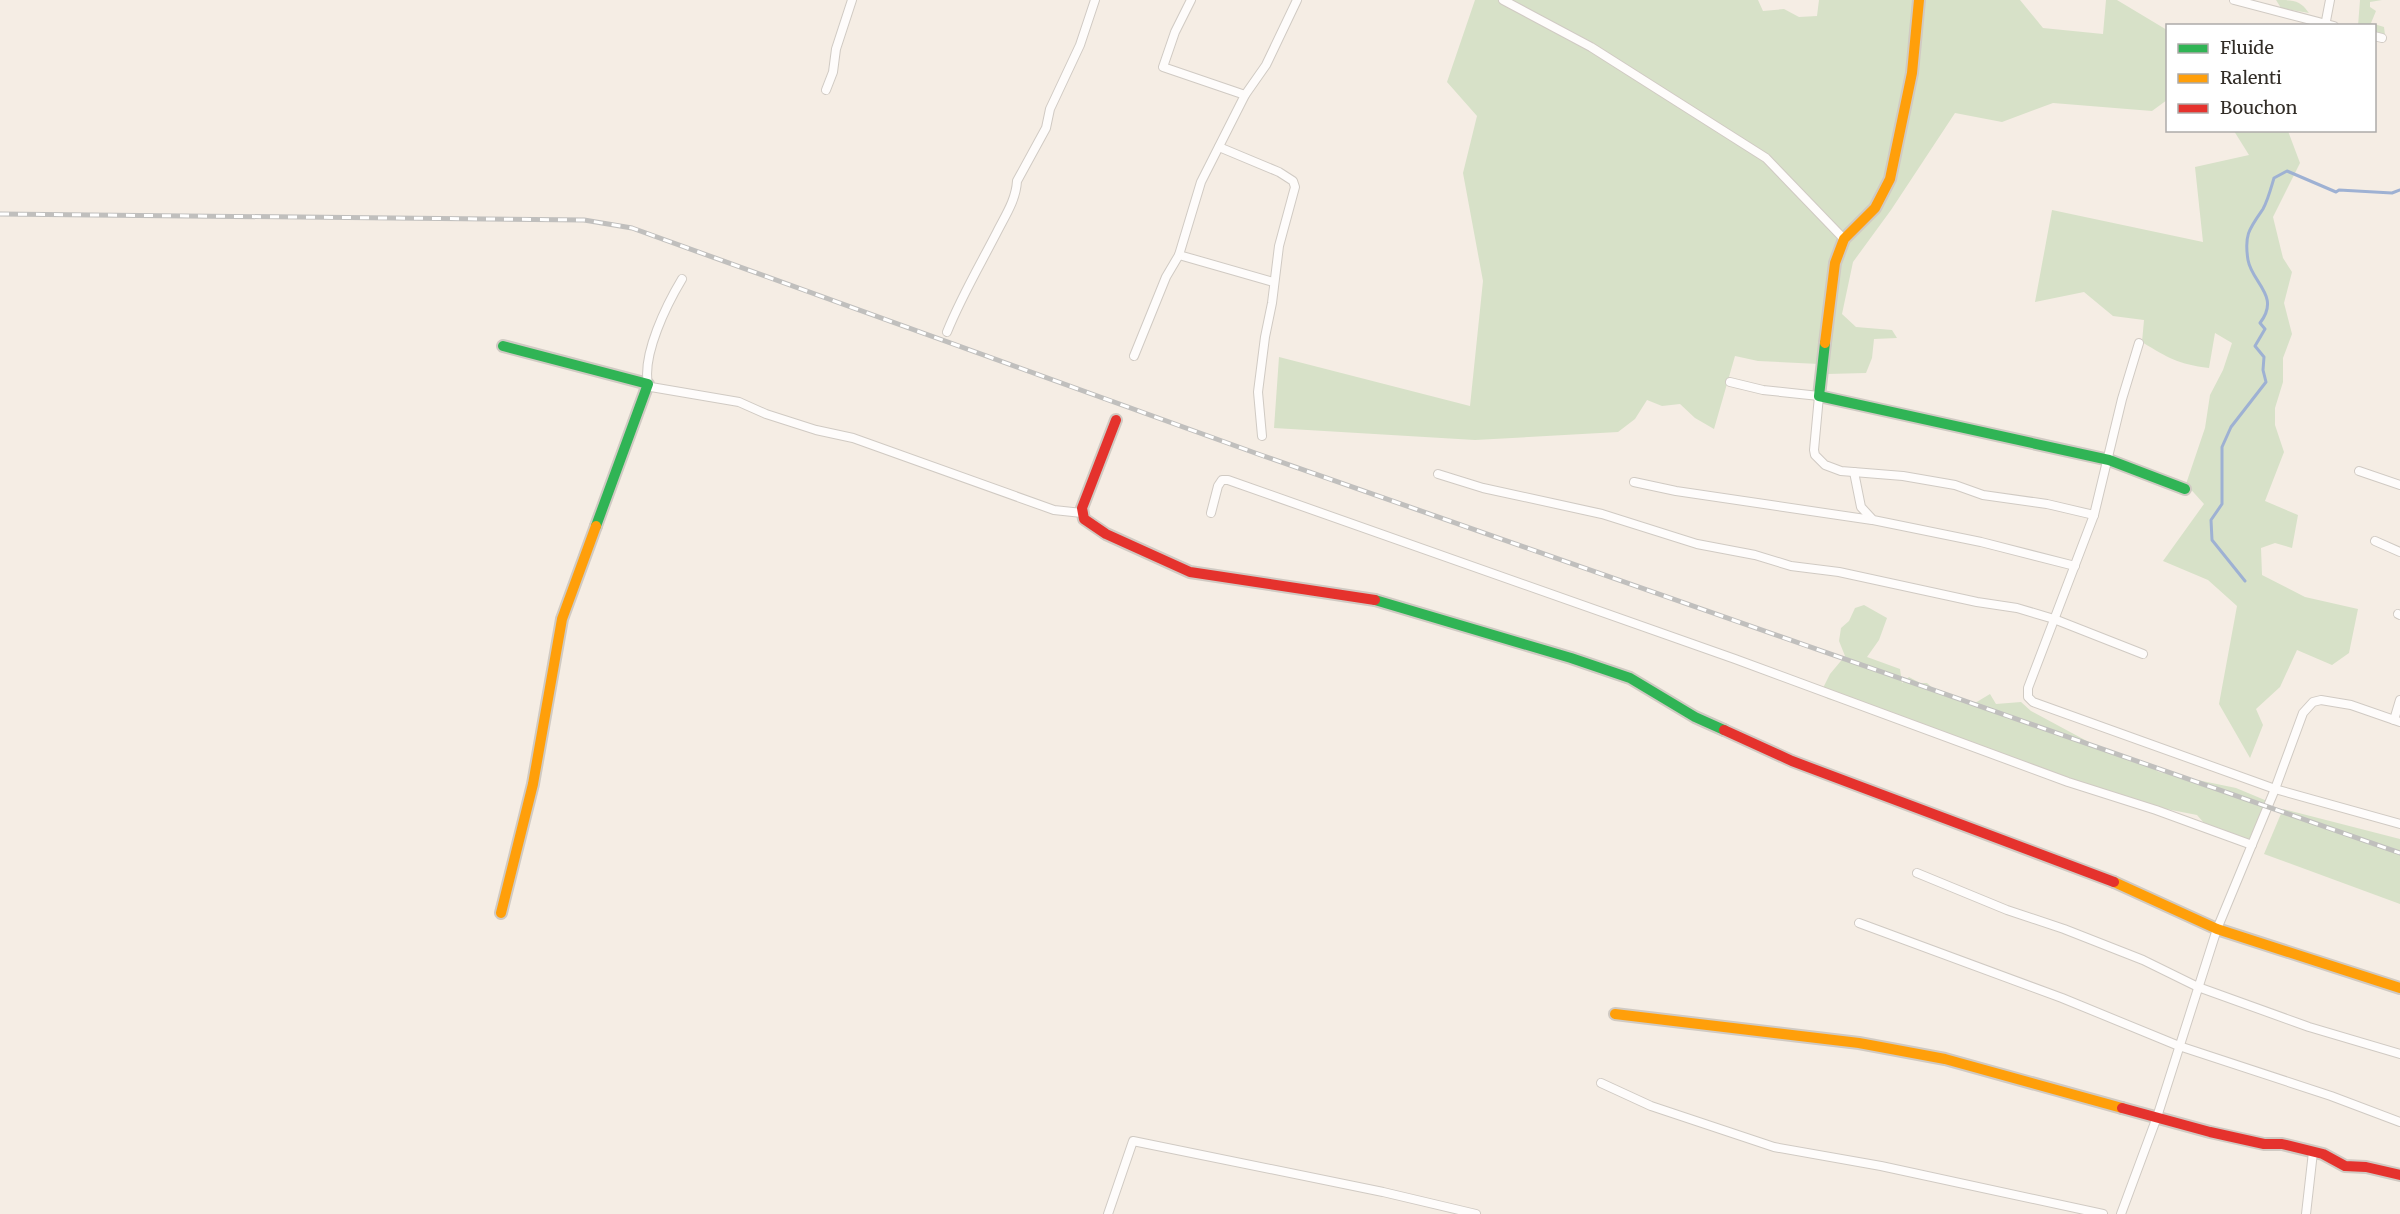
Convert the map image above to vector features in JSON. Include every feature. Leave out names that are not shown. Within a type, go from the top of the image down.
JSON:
[{"type":"street","points":[[826,90],[852,0]]},
{"type":"street","points":[[947,332],[961,300],[1007,214],[1017,189],[1017,182],[1046,128],[1050,109],[1080,45],[1095,0]]},
{"type":"street","points":[[1191,0],[1175,32],[1163,67],[1245,95]]},
{"type":"street","points":[[1134,356],[1166,277],[1179,255],[1200,182],[1245,95],[1266,65],[1298,0]]},
{"type":"street","points":[[1503,0],[1591,47],[1766,158],[1844,239]]},
{"type":"street","points":[[1919,0],[1912,73],[1890,179],[1875,208],[1844,239],[1835,263],[1819,396],[1815,455],[1827,467],[1955,485],[1983,495],[2047,504],[2094,515]]},
{"type":"street","points":[[2234,0],[2325,24],[2330,0]]},
{"type":"street","points":[[1219,147],[1279,172],[1294,184],[1279,246],[1258,392],[1262,436]]},
{"type":"street","points":[[1179,255],[1273,282]]},
{"type":"street","points":[[501,913],[533,784],[562,619],[648,384],[646,374],[656,336],[682,279]]},
{"type":"street","points":[[2139,342],[2122,399],[2094,515],[2028,688],[2028,697],[2033,702],[2275,789],[2400,824]]},
{"type":"street","points":[[502,346],[648,384],[651,387],[730,399],[816,430],[853,438],[1054,510],[1082,513]]},
{"type":"street","points":[[1730,382],[1763,390],[1819,396],[2109,460],[2185,489]]},
{"type":"street","points":[[1082,513],[1116,420]]},
{"type":"street","points":[[2359,471],[2400,484]]},
{"type":"street","points":[[1854,472],[1860,507],[1873,520]]},
{"type":"street","points":[[1438,474],[1483,488],[1628,521],[1697,544],[1755,555],[1791,566],[1839,572],[1977,602],[2017,608],[2054,619],[2143,654]]},
{"type":"street","points":[[1211,513],[1218,486],[1222,480],[1228,480],[1716,652],[2068,782],[2156,810],[2252,845]]},
{"type":"street","points":[[1634,482],[1676,492],[1873,520],[1981,542],[2075,566]]},
{"type":"street","points":[[1082,513],[1088,523],[1106,534],[1203,576],[1382,602],[1576,659],[1630,678],[1681,710],[1736,737],[1979,833],[2121,885],[2217,928],[2400,988]]},
{"type":"street","points":[[2375,541],[2400,552]]},
{"type":"street","points":[[2121,1214],[2157,1117],[2217,928],[2275,789],[2303,713],[2317,700],[2351,705],[2397,721],[2400,700]]},
{"type":"street","points":[[1917,873],[1997,907],[2143,960],[2198,987],[2309,1027],[2400,1054]]},
{"type":"street","points":[[1858,923],[2062,998],[2180,1046],[2331,1096],[2400,1122]]},
{"type":"street","points":[[1615,1014],[1859,1043],[1946,1059],[2210,1132],[2264,1144],[2282,1144],[2327,1156],[2344,1166],[2366,1167],[2400,1175]]},
{"type":"street","points":[[1601,1083],[1651,1106],[1774,1147],[1881,1166],[2103,1214]]},
{"type":"street","points":[[1108,1214],[1133,1141],[1383,1192],[1476,1214]]},
{"type":"street","points":[[2306,1214],[2313,1152]]},
{"type":"green space","points":[[1475,0],[1758,0],[1763,11],[1784,9],[1799,17],[1817,16],[1819,0],[2020,0],[2043,28],[2103,34],[2106,0],[2117,0],[2166,29],[2166,101],[2152,111],[2053,103],[2002,122],[1955,113],[1891,210],[1853,262],[1842,314],[1856,327],[1892,330],[1897,338],[1874,339],[1872,358],[1866,373],[1827,374],[1819,364],[1758,361],[1735,356],[1714,429],[1695,418],[1680,404],[1662,406],[1647,400],[1635,419],[1618,432],[1475,440],[1274,428],[1279,357],[1470,406],[1483,281],[1463,173],[1477,116],[1447,82]]},
{"type":"green space","points":[[2276,0],[2296,2],[2303,5],[2309,13],[2281,8]]},
{"type":"green space","points":[[2360,0],[2382,0],[2370,2],[2370,7],[2376,11],[2371,23],[2374,24],[2358,24]]},
{"type":"green space","points":[[2376,25],[2384,27],[2385,35],[2376,32]]},
{"type":"green space","points":[[2235,132],[2288,132],[2300,163],[2273,217],[2283,258],[2292,272],[2284,303],[2292,334],[2283,358],[2283,382],[2275,408],[2275,425],[2284,452],[2265,501],[2298,515],[2292,548],[2275,543],[2261,548],[2262,575],[2305,597],[2358,609],[2349,653],[2332,665],[2297,650],[2280,687],[2256,709],[2263,725],[2250,758],[2219,704],[2237,606],[2208,580],[2163,561],[2204,504],[2186,484],[2205,428],[2210,395],[2223,370],[2232,343],[2215,333],[2209,368],[2189,364],[2166,356],[2142,342],[2144,320],[2113,316],[2084,292],[2035,302],[2052,210],[2203,242],[2195,167],[2249,155]]},
{"type":"green space","points":[[1864,605],[1887,618],[1879,640],[1867,657],[1900,669],[1902,683],[1909,677],[1920,683],[1927,683],[1938,693],[1975,703],[1990,694],[1996,704],[2021,702],[2031,711],[2111,754],[2142,762],[2159,772],[2236,788],[2272,803],[2252,844],[2204,823],[2197,815],[2156,807],[2072,781],[1828,699],[1820,694],[1830,674],[1845,656],[1839,641],[1841,628],[1849,621],[1855,608]]},
{"type":"green space","points":[[2283,809],[2400,839],[2400,904],[2264,854]]},
{"type":"waterway","points":[[2245,581],[2212,540],[2211,520],[2222,504],[2222,447],[2231,427],[2266,382],[2263,370],[2264,357],[2255,346],[2265,329],[2260,323],[2268,305],[2248,260],[2247,238],[2265,205],[2274,178],[2287,171],[2336,192],[2339,190],[2392,193],[2400,190]]},
{"type":"railway","points":[[0,214],[584,220],[632,228],[1258,454],[2400,853]]},
{"type":"traffic: fast","points":[[1825,343],[1819,396],[2109,460],[2185,489]]},
{"type":"traffic: fast","points":[[503,346],[648,384],[596,526]]},
{"type":"traffic: fast","points":[[1375,600],[1571,658],[1630,678],[1695,717],[1724,730]]},
{"type":"traffic: slow","points":[[1825,343],[1835,263],[1844,239],[1875,208],[1890,179],[1912,73],[1919,0]]},
{"type":"traffic: slow","points":[[501,913],[533,784],[562,619],[596,526]]},
{"type":"traffic: slow","points":[[2114,882],[2217,929],[2400,988]]},
{"type":"traffic: slow","points":[[1615,1014],[1859,1043],[1945,1059],[2122,1108]]},
{"type":"traffic: jam","points":[[1116,420],[1082,508],[1084,519],[1106,534],[1190,572],[1375,600]]},
{"type":"traffic: jam","points":[[1724,730],[1792,761],[2114,882]]},
{"type":"traffic: jam","points":[[2122,1108],[2210,1132],[2264,1144],[2282,1144],[2323,1154],[2345,1166],[2366,1167],[2400,1175]]}]
